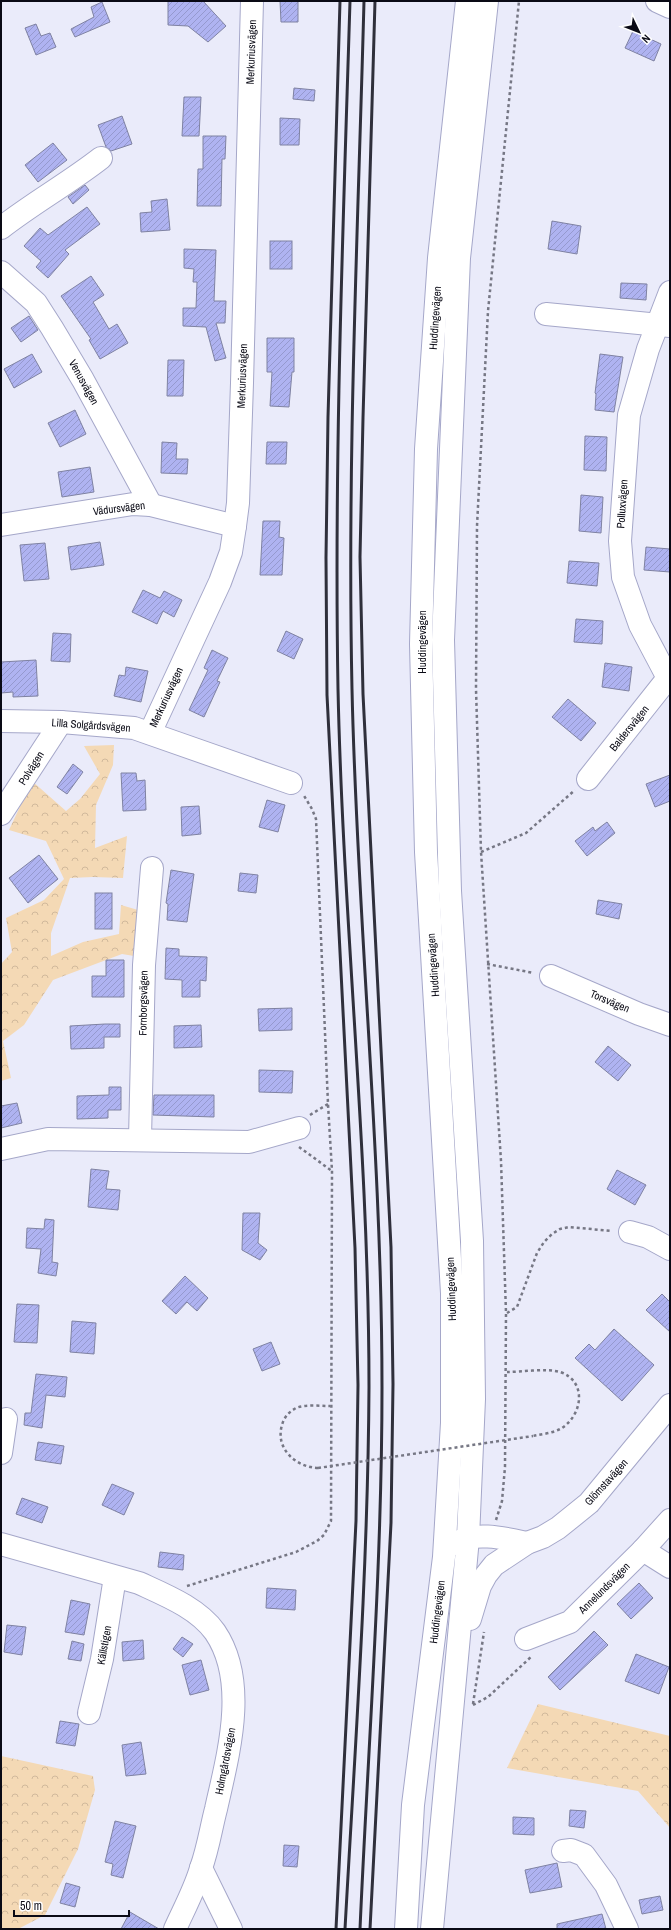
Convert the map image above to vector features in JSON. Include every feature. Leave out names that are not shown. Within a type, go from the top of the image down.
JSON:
[{"type":"street","name":"Merkuriusvägen","points":[[150,733],[220,582],[231,552],[235,526],[238,503],[242,390],[252,1]]},
{"type":"street","name":"Huddingevägen","points":[[406,1929],[413,1805],[444,1557],[452,1423],[452,1293],[426,852],[421,644],[426,449],[439,258],[467,1]]},
{"type":"street","name":"Huddingevägen","points":[[432,1929],[468,1538],[474,1399],[472,1242],[450,891],[443,640],[459,258],[488,1]]},
{"type":"street","points":[[658,1],[670,6]]},
{"type":"street","points":[[1,228],[17,215],[76,178],[101,158]]},
{"type":"street","name":"Venusvägen","points":[[1,272],[36,303],[52,328],[83,380],[150,505]]},
{"type":"street","name":"Polluxvägen","points":[[669,678],[638,618],[623,577],[620,548],[629,415],[634,393],[664,325],[670,292]]},
{"type":"street","points":[[546,314],[664,325]]},
{"type":"street","name":"Vädursvägen","points":[[1,525],[134,504],[150,505],[235,526]]},
{"type":"street","name":"Baldersvägen","points":[[588,779],[669,678]]},
{"type":"street","name":"Lilla Solgårdsvägen","points":[[1,721],[61,722],[134,728],[291,783]]},
{"type":"street","name":"Polvägen","points":[[1,814],[61,722]]},
{"type":"street","name":"Fornborgsvägen","points":[[140,1139],[144,966],[152,868]]},
{"type":"street","name":"Torsvägen","points":[[551,976],[639,1014],[670,1024]]},
{"type":"street","points":[[1,1149],[48,1139],[140,1139],[249,1142],[289,1131]]},
{"type":"street","points":[[630,1232],[648,1237],[670,1249]]},
{"type":"street","name":"Glömstavägen","points":[[457,1662],[480,1586],[494,1565],[527,1543],[543,1537],[558,1528],[589,1502],[670,1405]]},
{"type":"street","points":[[1,1453],[6,1419]]},
{"type":"street","name":"Annelundsvägen","points":[[526,1639],[570,1622],[643,1550],[670,1520]]},
{"type":"street","points":[[444,1557],[460,1540],[468,1538],[496,1537],[527,1543]]},
{"type":"street","name":"Holmgårdsvägen","points":[[1,1544],[139,1583],[173,1600],[199,1616],[214,1631],[222,1643],[231,1674],[233,1698],[231,1743],[202,1868],[175,1929]]},
{"type":"street","points":[[643,1550],[670,1567]]},
{"type":"street","name":"Källstigen","points":[[89,1713],[102,1659],[115,1576]]},
{"type":"street","points":[[563,1851],[571,1850],[584,1855],[606,1885],[627,1929]]},
{"type":"street","points":[[202,1868],[231,1929]]},
{"type":"path","points":[[497,1518],[502,1501],[505,1467],[507,1372],[506,1313],[500,1161],[481,852],[476,689],[478,510],[488,311],[519,1]]},
{"type":"path","points":[[481,852],[526,833],[588,779]]},
{"type":"path","points":[[173,1600],[180,1588],[296,1552],[317,1541],[324,1535],[331,1521],[330,1406],[332,1171],[316,819],[304,794],[291,783]]},
{"type":"path","points":[[487,964],[551,976]]},
{"type":"path","points":[[289,1131],[332,1171]]},
{"type":"path","points":[[506,1313],[517,1307],[538,1253],[544,1242],[560,1229],[569,1227],[630,1232]]},
{"type":"path","points":[[330,1406],[308,1406],[296,1408],[288,1414],[283,1421],[280,1431],[281,1442],[285,1451],[300,1464],[318,1468],[533,1436],[553,1432],[570,1422],[579,1406],[578,1388],[573,1381],[559,1372],[507,1372]]},
{"type":"path","points":[[473,1706],[488,1697],[539,1650],[526,1639]]},
{"type":"green space","points":[[114,745],[113,765],[96,805],[95,848],[127,836],[123,878],[70,878],[51,933],[51,956],[83,942],[119,934],[121,905],[138,910],[134,956],[122,954],[53,980],[24,1025],[3,1041],[11,1078],[1,1081],[1,964],[12,952],[6,918],[44,900],[64,879],[46,841],[9,830],[32,781],[66,811],[80,799],[100,774],[84,746]]},
{"type":"green space","points":[[538,1704],[670,1736],[670,1828],[638,1791],[507,1768]]},
{"type":"green space","points":[[1,1756],[93,1776],[95,1790],[78,1849],[45,1915],[18,1929],[1,1929]]},
{"type":"building","points":[[168,1],[203,1],[226,26],[208,42],[188,26],[168,25]]},
{"type":"building","points":[[280,1],[298,1],[298,22],[281,22]]},
{"type":"building","points":[[102,2],[110,22],[75,37],[71,29],[94,17],[91,7]]},
{"type":"building","points":[[36,24],[41,36],[50,33],[56,47],[36,55],[25,28]]},
{"type":"building","points":[[633,31],[661,44],[654,61],[625,48]]},
{"type":"building","points":[[294,88],[315,90],[314,101],[293,99]]},
{"type":"building","points":[[184,97],[201,97],[199,136],[182,136]]},
{"type":"building","points":[[122,116],[132,144],[111,151],[106,147],[98,125]]},
{"type":"building","points":[[280,118],[300,119],[299,145],[280,145]]},
{"type":"building","points":[[203,136],[226,136],[225,159],[222,159],[221,206],[197,206],[198,169],[203,169]]},
{"type":"building","points":[[53,143],[67,160],[38,182],[25,165]]},
{"type":"building","points":[[85,185],[89,190],[73,204],[68,197]]},
{"type":"building","points":[[167,199],[170,230],[141,232],[140,213],[152,212],[151,201]]},
{"type":"building","points":[[87,207],[100,224],[65,250],[69,254],[48,278],[36,267],[41,261],[24,246],[40,228],[48,235]]},
{"type":"building","points":[[552,221],[581,226],[577,254],[548,249]]},
{"type":"building","points":[[270,241],[292,241],[292,269],[270,269]]},
{"type":"building","points":[[184,249],[216,250],[214,301],[226,301],[225,323],[216,323],[226,358],[215,361],[206,327],[183,326],[183,308],[196,308],[197,282],[193,282],[194,269],[184,268]]},
{"type":"building","points":[[91,276],[104,295],[93,302],[109,329],[117,324],[128,343],[100,359],[89,340],[91,339],[61,296]]},
{"type":"building","points":[[621,283],[647,284],[646,300],[620,298]]},
{"type":"building","points":[[29,316],[38,330],[21,342],[11,328]]},
{"type":"building","points":[[267,338],[294,338],[294,372],[292,372],[289,407],[270,406],[272,372],[267,372]]},
{"type":"building","points":[[32,354],[42,372],[14,388],[4,369]]},
{"type":"building","points":[[600,354],[623,357],[614,412],[595,410],[595,393]]},
{"type":"building","points":[[168,360],[184,360],[183,396],[167,396]]},
{"type":"building","points":[[75,410],[86,434],[60,447],[48,423]]},
{"type":"building","points":[[585,436],[607,437],[606,471],[584,470]]},
{"type":"building","points":[[162,442],[177,443],[176,459],[188,459],[187,474],[161,473]]},
{"type":"building","points":[[267,442],[287,442],[286,464],[266,464]]},
{"type":"building","points":[[90,467],[94,492],[62,497],[58,472]]},
{"type":"building","points":[[581,495],[603,497],[601,533],[579,531]]},
{"type":"building","points":[[263,521],[280,521],[279,537],[284,538],[282,575],[260,575]]},
{"type":"building","points":[[100,542],[104,565],[71,570],[68,547]]},
{"type":"building","points":[[45,543],[49,579],[24,581],[20,545]]},
{"type":"building","points":[[646,547],[670,549],[670,572],[644,570]]},
{"type":"building","points":[[569,561],[599,563],[597,586],[567,583]]},
{"type":"building","points":[[143,590],[160,598],[164,591],[182,600],[174,617],[163,611],[157,624],[132,612]]},
{"type":"building","points":[[576,619],[603,621],[602,644],[574,642]]},
{"type":"building","points":[[286,631],[303,639],[294,659],[277,651]]},
{"type":"building","points":[[53,633],[71,634],[70,662],[51,661]]},
{"type":"building","points":[[212,650],[228,658],[217,681],[220,682],[204,717],[189,710],[208,670],[204,668]]},
{"type":"building","points":[[36,660],[38,696],[13,697],[13,692],[1,693],[1,662]]},
{"type":"building","points":[[605,663],[632,667],[629,691],[602,687]]},
{"type":"building","points":[[126,667],[148,671],[141,702],[114,696],[119,675],[125,676]]},
{"type":"building","points":[[568,699],[596,723],[581,741],[552,717]]},
{"type":"building","points":[[73,764],[83,772],[67,794],[57,787]]},
{"type":"building","points":[[121,773],[136,773],[137,781],[145,780],[146,810],[123,811]]},
{"type":"building","points":[[670,775],[670,801],[655,807],[646,784]]},
{"type":"building","points":[[267,800],[285,805],[278,832],[259,827]]},
{"type":"building","points":[[199,806],[201,834],[182,836],[181,807]]},
{"type":"building","points":[[607,822],[615,833],[587,856],[575,841],[593,827],[595,831]]},
{"type":"building","points":[[39,855],[58,879],[28,903],[9,878]]},
{"type":"building","points":[[171,870],[194,874],[187,922],[167,920],[168,904],[166,903]]},
{"type":"building","points":[[240,873],[258,875],[256,893],[238,891]]},
{"type":"building","points":[[95,893],[112,893],[112,929],[95,929]]},
{"type":"building","points":[[598,900],[622,904],[619,919],[596,914]]},
{"type":"building","points":[[166,948],[179,949],[179,956],[207,957],[206,981],[200,980],[200,997],[182,997],[182,980],[165,979]]},
{"type":"building","points":[[106,960],[124,960],[124,997],[92,997],[92,976],[106,976]]},
{"type":"building","points":[[292,1008],[292,1030],[259,1031],[258,1009]]},
{"type":"building","points":[[120,1024],[120,1037],[104,1037],[104,1048],[71,1049],[70,1026]]},
{"type":"building","points":[[201,1025],[202,1047],[174,1048],[174,1026]]},
{"type":"building","points":[[608,1046],[631,1065],[618,1081],[595,1062]]},
{"type":"building","points":[[259,1070],[293,1071],[292,1093],[259,1092]]},
{"type":"building","points":[[109,1087],[121,1087],[121,1110],[108,1110],[108,1118],[77,1119],[77,1096],[109,1095]]},
{"type":"building","points":[[154,1095],[214,1095],[214,1117],[153,1115]]},
{"type":"building","points":[[17,1103],[22,1123],[1,1128],[1,1106]]},
{"type":"building","points":[[91,1169],[109,1171],[106,1189],[120,1190],[118,1210],[88,1207]]},
{"type":"building","points":[[617,1170],[646,1185],[635,1205],[607,1189]]},
{"type":"building","points":[[243,1213],[260,1213],[258,1243],[267,1250],[260,1260],[242,1250]]},
{"type":"building","points":[[45,1219],[54,1220],[52,1262],[58,1263],[56,1276],[38,1273],[41,1249],[26,1248],[27,1228],[44,1229]]},
{"type":"building","points":[[185,1276],[208,1298],[197,1311],[187,1302],[176,1314],[162,1301]]},
{"type":"building","points":[[662,1294],[670,1302],[670,1332],[646,1310]]},
{"type":"building","points":[[17,1304],[39,1305],[37,1343],[14,1342]]},
{"type":"building","points":[[72,1321],[96,1323],[94,1354],[70,1352]]},
{"type":"building","points":[[614,1329],[654,1365],[622,1401],[575,1358],[589,1344],[595,1350]]},
{"type":"building","points":[[271,1342],[280,1364],[262,1371],[253,1349]]},
{"type":"building","points":[[36,1374],[67,1377],[65,1397],[46,1395],[42,1428],[24,1425],[25,1413],[31,1413]]},
{"type":"building","points":[[38,1442],[64,1446],[61,1464],[35,1460]]},
{"type":"building","points":[[112,1484],[134,1493],[124,1515],[102,1505]]},
{"type":"building","points":[[22,1498],[48,1507],[42,1523],[16,1514]]},
{"type":"building","points":[[160,1552],[184,1555],[183,1570],[158,1567]]},
{"type":"building","points":[[639,1583],[653,1598],[631,1619],[617,1604]]},
{"type":"building","points":[[267,1588],[296,1590],[295,1610],[266,1608]]},
{"type":"building","points":[[71,1600],[90,1604],[84,1635],[65,1632]]},
{"type":"building","points":[[7,1625],[26,1627],[22,1655],[4,1652]]},
{"type":"building","points":[[594,1631],[608,1645],[560,1690],[548,1677]]},
{"type":"building","points":[[182,1637],[193,1644],[183,1657],[173,1649]]},
{"type":"building","points":[[143,1640],[144,1659],[123,1661],[122,1642]]},
{"type":"building","points":[[72,1641],[84,1644],[81,1661],[68,1659]]},
{"type":"building","points":[[636,1654],[669,1667],[659,1694],[625,1681]]},
{"type":"building","points":[[201,1660],[209,1690],[190,1695],[182,1665]]},
{"type":"building","points":[[60,1721],[79,1724],[75,1746],[56,1743]]},
{"type":"building","points":[[141,1742],[146,1774],[126,1776],[122,1745]]},
{"type":"building","points":[[570,1810],[586,1811],[584,1828],[569,1826]]},
{"type":"building","points":[[513,1817],[534,1818],[534,1835],[513,1834]]},
{"type":"building","points":[[115,1821],[136,1826],[123,1878],[111,1875],[113,1864],[105,1862]]},
{"type":"building","points":[[284,1845],[299,1846],[297,1867],[283,1866]]},
{"type":"building","points":[[557,1863],[562,1887],[530,1893],[525,1870]]},
{"type":"building","points":[[66,1883],[80,1887],[75,1907],[60,1903]]},
{"type":"building","points":[[660,1896],[663,1910],[642,1914],[639,1900]]},
{"type":"building","points":[[130,1912],[159,1929],[121,1929]]},
{"type":"building","points":[[602,1914],[606,1929],[557,1929],[557,1924]]},
{"type":"railway","points":[[336,1929],[356,1521],[358,1385],[355,1248],[327,695],[326,558],[328,417],[340,1]]},
{"type":"railway","points":[[345,1929],[364,1590],[369,1387],[365,1212],[345,864],[338,689],[338,431],[350,1]]},
{"type":"railway","points":[[360,1929],[380,1523],[382,1387],[378,1212],[359,864],[352,689],[352,431],[364,1]]},
{"type":"railway","points":[[370,1929],[391,1523],[393,1384],[391,1247],[363,694],[360,557],[375,1]]}]
